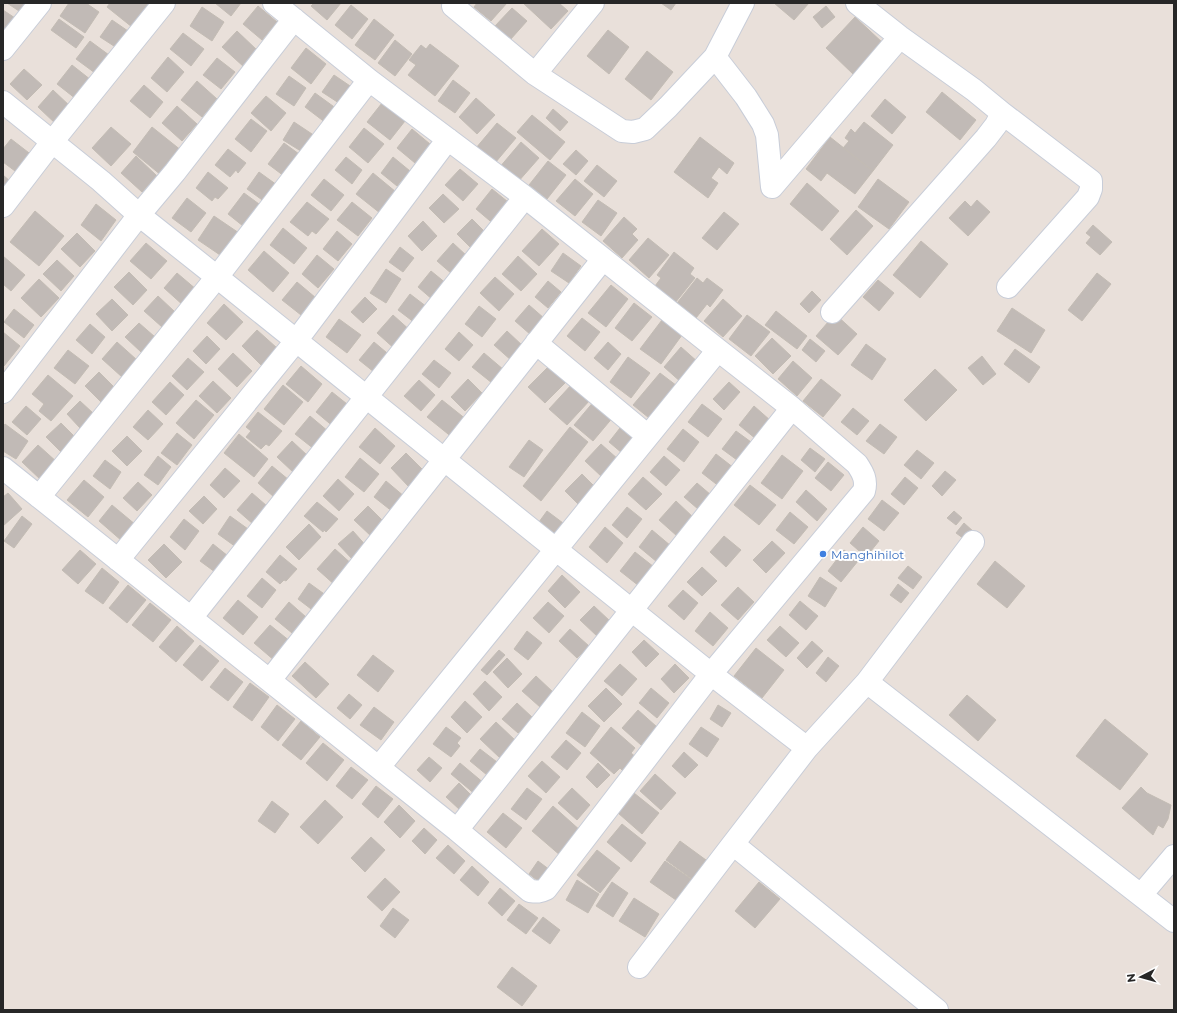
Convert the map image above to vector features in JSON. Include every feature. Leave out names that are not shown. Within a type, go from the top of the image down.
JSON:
[{"type":"street","points":[[3,49],[40,3]]},
{"type":"street","points":[[3,206],[52,142],[164,3]]},
{"type":"street","points":[[3,468],[379,767],[530,890],[541,892],[546,889],[711,674],[864,491],[866,482],[857,464],[792,408],[525,197],[368,80],[274,3]]},
{"type":"street","points":[[535,74],[593,3]]},
{"type":"street","points":[[453,6],[535,74],[622,131],[633,132],[645,129],[715,58],[743,3]]},
{"type":"street","points":[[857,3],[900,37],[974,90],[1091,181],[1091,189],[1088,197],[1008,287]]},
{"type":"street","points":[[3,392],[138,215],[175,172],[294,19]]},
{"type":"street","points":[[715,58],[746,97],[763,124],[767,135],[772,187],[900,37]]},
{"type":"street","points":[[39,497],[217,277],[368,80]]},
{"type":"street","points":[[3,102],[102,181],[138,215],[711,674],[807,748]]},
{"type":"street","points":[[832,312],[986,138],[996,125],[1002,113]]},
{"type":"street","points":[[118,560],[296,341],[448,139]]},
{"type":"street","points":[[191,618],[525,197]]},
{"type":"street","points":[[270,680],[603,259]]},
{"type":"street","points":[[536,343],[648,436]]},
{"type":"street","points":[[379,767],[718,350]]},
{"type":"street","points":[[457,830],[792,408]]},
{"type":"street","points":[[639,967],[807,748],[867,682],[973,542]]},
{"type":"street","points":[[867,682],[1174,921]]},
{"type":"street","points":[[733,844],[937,1010]]},
{"type":"street","points":[[1141,895],[1174,856]]},
{"type":"building","points":[[7,3],[29,3],[22,13]]},
{"type":"building","points":[[69,3],[86,3],[99,12],[85,33],[60,16]]},
{"type":"building","points":[[110,3],[151,4],[132,27],[107,7]]},
{"type":"building","points":[[215,3],[241,3],[231,16]]},
{"type":"building","points":[[314,3],[341,3],[327,20],[311,6]]},
{"type":"building","points":[[477,3],[507,3],[491,21],[474,7]]},
{"type":"building","points":[[523,3],[559,3],[568,11],[551,29]]},
{"type":"building","points":[[661,3],[676,3],[671,10]]},
{"type":"building","points":[[774,3],[809,3],[794,20]]},
{"type":"building","points":[[351,5],[368,19],[352,39],[335,25]]},
{"type":"building","points":[[258,6],[277,22],[262,40],[243,24]]},
{"type":"building","points":[[826,6],[835,17],[822,28],[813,17]]},
{"type":"building","points":[[202,7],[224,22],[212,41],[190,26]]},
{"type":"building","points":[[512,8],[527,21],[510,40],[495,26]]},
{"type":"building","points":[[3,10],[15,18],[3,36]]},
{"type":"building","points":[[855,17],[884,44],[854,75],[826,48]]},
{"type":"building","points":[[59,19],[84,37],[76,48],[51,30]]},
{"type":"building","points":[[374,19],[394,35],[375,60],[355,45]]},
{"type":"building","points":[[112,20],[128,31],[117,48],[100,37]]},
{"type":"building","points":[[608,30],[629,47],[609,74],[587,56]]},
{"type":"building","points":[[237,31],[258,51],[244,67],[222,47]]},
{"type":"building","points":[[183,33],[204,49],[191,66],[170,49]]},
{"type":"building","points":[[395,40],[412,54],[395,76],[378,63]]},
{"type":"building","points":[[90,41],[109,55],[95,73],[76,59]]},
{"type":"building","points":[[430,44],[459,66],[435,96],[408,75],[416,65],[409,60],[421,45],[426,49]]},
{"type":"building","points":[[306,48],[326,64],[311,84],[291,68]]},
{"type":"building","points":[[647,51],[673,72],[651,100],[625,79]]},
{"type":"building","points":[[168,57],[184,72],[167,92],[151,78]]},
{"type":"building","points":[[217,58],[235,72],[221,89],[203,75]]},
{"type":"building","points":[[72,65],[91,80],[76,99],[57,84]]},
{"type":"building","points":[[24,69],[42,85],[27,100],[10,84]]},
{"type":"building","points":[[334,75],[356,90],[345,107],[322,92]]},
{"type":"building","points":[[289,76],[306,88],[294,106],[276,94]]},
{"type":"building","points":[[453,80],[470,93],[455,113],[438,101]]},
{"type":"building","points":[[197,81],[217,99],[202,117],[181,100]]},
{"type":"building","points":[[144,85],[163,102],[150,118],[130,101]]},
{"type":"building","points":[[53,90],[72,108],[57,125],[38,107]]},
{"type":"building","points":[[942,92],[976,120],[960,140],[926,112]]},
{"type":"building","points":[[315,93],[337,109],[326,123],[305,107]]},
{"type":"building","points":[[266,96],[286,113],[271,131],[251,113]]},
{"type":"building","points":[[476,98],[495,115],[477,134],[459,117]]},
{"type":"building","points":[[885,99],[906,117],[892,134],[871,116]]},
{"type":"building","points":[[382,103],[405,121],[390,140],[367,122]]},
{"type":"building","points":[[177,106],[197,124],[182,141],[162,123]]},
{"type":"building","points":[[553,109],[568,122],[560,131],[546,118]]},
{"type":"building","points":[[532,115],[565,142],[550,160],[517,132]]},
{"type":"building","points":[[251,119],[267,131],[251,152],[235,139]]},
{"type":"building","points":[[294,122],[315,136],[304,153],[283,140]]},
{"type":"building","points":[[864,122],[893,145],[873,171],[843,148],[849,141],[845,138],[851,129],[855,133]]},
{"type":"building","points":[[497,123],[516,138],[495,163],[476,148]]},
{"type":"building","points":[[111,127],[131,144],[111,166],[92,148]]},
{"type":"building","points":[[152,127],[187,155],[167,180],[133,152]]},
{"type":"building","points":[[364,128],[384,144],[368,163],[349,147]]},
{"type":"building","points":[[412,129],[436,149],[421,168],[397,148]]},
{"type":"building","points":[[700,137],[734,163],[727,174],[719,167],[711,178],[718,183],[708,198],[674,172]]},
{"type":"building","points":[[830,137],[873,171],[855,194],[827,173],[821,181],[806,169]]},
{"type":"building","points":[[11,139],[33,156],[19,174],[3,162],[3,149]]},
{"type":"building","points":[[521,142],[539,158],[517,183],[499,168]]},
{"type":"building","points":[[284,143],[299,154],[284,176],[268,164]]},
{"type":"building","points":[[228,149],[246,163],[238,173],[236,170],[230,177],[215,165]]},
{"type":"building","points":[[576,150],[588,161],[576,175],[563,164]]},
{"type":"building","points":[[136,156],[157,176],[142,192],[121,173]]},
{"type":"building","points":[[346,157],[362,170],[352,184],[335,170]]},
{"type":"building","points":[[393,157],[410,171],[397,186],[381,173]]},
{"type":"building","points":[[548,161],[566,175],[547,199],[529,185]]},
{"type":"building","points":[[597,165],[617,181],[604,197],[584,181]]},
{"type":"building","points":[[460,169],[478,184],[463,201],[445,185]]},
{"type":"building","points":[[208,172],[228,188],[218,199],[215,197],[212,201],[196,188]]},
{"type":"building","points":[[259,172],[277,185],[265,202],[247,189]]},
{"type":"building","points":[[373,173],[396,192],[380,213],[356,194]]},
{"type":"building","points":[[3,175],[11,182],[3,191]]},
{"type":"building","points":[[324,179],[344,195],[331,211],[311,195]]},
{"type":"building","points":[[575,179],[593,194],[575,216],[556,201]]},
{"type":"building","points":[[878,179],[909,202],[889,229],[858,207]]},
{"type":"building","points":[[807,183],[839,211],[822,231],[790,204]]},
{"type":"building","points":[[492,189],[513,206],[496,226],[476,209]]},
{"type":"building","points":[[244,193],[259,204],[243,226],[228,214]]},
{"type":"building","points":[[443,194],[459,209],[444,223],[429,208]]},
{"type":"building","points":[[187,198],[206,213],[191,232],[172,218]]},
{"type":"building","points":[[598,200],[617,213],[601,236],[582,222]]},
{"type":"building","points":[[977,200],[990,212],[968,236],[949,218],[965,201],[971,207]]},
{"type":"building","points":[[307,202],[329,219],[316,234],[312,231],[308,236],[290,222]]},
{"type":"building","points":[[352,202],[372,218],[358,236],[337,220]]},
{"type":"building","points":[[96,204],[116,220],[101,241],[81,225]]},
{"type":"building","points":[[856,210],[873,226],[847,255],[830,239]]},
{"type":"building","points":[[35,211],[64,236],[39,266],[10,242]]},
{"type":"building","points":[[724,212],[739,224],[717,250],[702,238]]},
{"type":"building","points":[[214,216],[239,233],[223,257],[198,240]]},
{"type":"building","points":[[624,217],[637,229],[632,234],[638,240],[622,258],[603,241]]},
{"type":"building","points":[[472,219],[487,234],[472,249],[457,234]]},
{"type":"building","points":[[423,221],[437,236],[422,251],[408,236]]},
{"type":"building","points":[[1093,225],[1112,242],[1100,255],[1086,243],[1091,237],[1086,233]]},
{"type":"building","points":[[283,228],[307,248],[294,264],[270,245]]},
{"type":"building","points":[[542,229],[559,244],[539,266],[522,251]]},
{"type":"building","points":[[337,231],[352,244],[338,261],[323,249]]},
{"type":"building","points":[[77,233],[95,251],[80,267],[61,249]]},
{"type":"building","points":[[648,238],[669,255],[649,278],[629,260]]},
{"type":"building","points":[[921,241],[948,264],[920,298],[893,275]]},
{"type":"building","points":[[146,243],[167,261],[151,279],[130,261]]},
{"type":"building","points":[[453,243],[468,257],[452,274],[437,261]]},
{"type":"building","points":[[400,247],[414,258],[403,272],[389,262]]},
{"type":"building","points":[[264,251],[289,273],[273,292],[248,270]]},
{"type":"building","points":[[674,252],[694,268],[690,274],[695,278],[675,303],[655,286],[661,278],[657,275]]},
{"type":"building","points":[[563,253],[581,266],[569,283],[551,271]]},
{"type":"building","points":[[317,255],[334,269],[318,288],[302,274]]},
{"type":"building","points":[[3,256],[25,275],[11,291],[3,284]]},
{"type":"building","points":[[518,256],[537,274],[521,291],[502,274]]},
{"type":"building","points":[[57,260],[74,276],[61,291],[43,274]]},
{"type":"building","points":[[386,269],[401,279],[386,303],[370,293]]},
{"type":"building","points":[[431,271],[447,284],[433,300],[418,287]]},
{"type":"building","points":[[129,272],[147,290],[133,305],[114,287]]},
{"type":"building","points":[[177,273],[197,290],[184,306],[164,288]]},
{"type":"building","points":[[1097,273],[1111,284],[1082,321],[1068,310]]},
{"type":"building","points":[[495,277],[514,294],[499,311],[480,293]]},
{"type":"building","points":[[697,278],[703,283],[707,278],[723,290],[710,307],[707,304],[696,318],[677,303]]},
{"type":"building","points":[[39,279],[59,298],[41,317],[21,298]]},
{"type":"building","points":[[878,280],[894,293],[879,311],[863,297]]},
{"type":"building","points":[[548,281],[561,292],[548,308],[535,297]]},
{"type":"building","points":[[297,282],[316,298],[301,315],[282,300]]},
{"type":"building","points":[[611,285],[628,299],[606,327],[588,313]]},
{"type":"building","points":[[812,291],[821,300],[809,313],[800,304]]},
{"type":"building","points":[[410,294],[427,307],[415,323],[398,310]]},
{"type":"building","points":[[158,296],[175,312],[162,327],[144,311]]},
{"type":"building","points":[[365,297],[377,309],[363,323],[351,312]]},
{"type":"building","points":[[112,299],[128,315],[112,331],[96,314]]},
{"type":"building","points":[[723,299],[742,316],[723,337],[704,321]]},
{"type":"building","points":[[634,303],[652,317],[632,341],[615,328]]},
{"type":"building","points":[[224,304],[243,322],[226,340],[207,323]]},
{"type":"building","points":[[529,305],[545,319],[531,335],[515,321]]},
{"type":"building","points":[[479,306],[496,319],[482,337],[465,324]]},
{"type":"building","points":[[1012,308],[1045,330],[1031,353],[997,331]]},
{"type":"building","points":[[14,309],[34,325],[24,338],[4,322]]},
{"type":"building","points":[[776,311],[807,336],[797,349],[765,325]]},
{"type":"building","points":[[835,314],[857,334],[838,355],[816,336]]},
{"type":"building","points":[[393,315],[412,332],[396,350],[377,333]]},
{"type":"building","points":[[747,315],[770,332],[751,356],[729,339]]},
{"type":"building","points":[[582,318],[600,332],[585,351],[567,336]]},
{"type":"building","points":[[339,319],[361,335],[347,353],[326,337]]},
{"type":"building","points":[[662,320],[682,335],[661,364],[640,349]]},
{"type":"building","points":[[139,323],[155,337],[141,352],[125,337]]},
{"type":"building","points":[[90,324],[105,337],[92,354],[76,340]]},
{"type":"building","points":[[257,330],[277,348],[261,365],[242,346]]},
{"type":"building","points":[[507,331],[524,347],[512,361],[494,345]]},
{"type":"building","points":[[3,332],[20,346],[4,366],[3,365]]},
{"type":"building","points":[[459,332],[473,345],[459,361],[445,349]]},
{"type":"building","points":[[207,336],[220,349],[206,364],[193,351]]},
{"type":"building","points":[[772,338],[791,356],[773,374],[755,356]]},
{"type":"building","points":[[810,339],[825,351],[816,362],[802,350]]},
{"type":"building","points":[[117,342],[137,360],[122,377],[102,359]]},
{"type":"building","points":[[374,342],[393,358],[379,376],[359,360]]},
{"type":"building","points":[[608,342],[621,354],[608,370],[594,358]]},
{"type":"building","points":[[866,344],[886,359],[872,380],[851,365]]},
{"type":"building","points":[[681,347],[699,363],[682,383],[664,367]]},
{"type":"building","points":[[1015,349],[1040,367],[1029,383],[1004,364]]},
{"type":"building","points":[[68,350],[89,366],[75,384],[54,368]]},
{"type":"building","points":[[233,353],[252,371],[237,387],[218,369]]},
{"type":"building","points":[[484,353],[504,370],[492,383],[472,367]]},
{"type":"building","points":[[982,356],[996,374],[983,385],[968,368]]},
{"type":"building","points":[[628,357],[650,373],[631,398],[610,382]]},
{"type":"building","points":[[188,358],[204,372],[187,390],[172,376]]},
{"type":"building","points":[[434,360],[451,373],[439,388],[422,374]]},
{"type":"building","points":[[793,361],[812,378],[797,396],[778,379]]},
{"type":"building","points":[[550,365],[567,381],[545,403],[528,387]]},
{"type":"building","points":[[301,366],[322,384],[308,402],[286,384]]},
{"type":"building","points":[[935,369],[957,390],[926,421],[904,400]]},
{"type":"building","points":[[99,372],[115,388],[101,402],[85,386]]},
{"type":"building","points":[[660,373],[681,389],[654,422],[633,405]]},
{"type":"building","points":[[48,375],[73,396],[51,421],[39,411],[44,404],[32,394]]},
{"type":"building","points":[[468,379],[482,393],[465,411],[451,397]]},
{"type":"building","points":[[821,379],[841,395],[823,417],[803,401]]},
{"type":"building","points":[[419,380],[435,395],[421,411],[404,396]]},
{"type":"building","points":[[213,381],[231,398],[217,413],[199,396]]},
{"type":"building","points":[[170,382],[184,395],[166,415],[152,402]]},
{"type":"building","points":[[729,382],[740,392],[724,410],[713,399]]},
{"type":"building","points":[[573,383],[591,399],[567,425],[549,409]]},
{"type":"building","points":[[283,385],[303,402],[284,425],[264,409]]},
{"type":"building","points":[[332,392],[352,408],[335,428],[316,412]]},
{"type":"building","points":[[196,400],[214,415],[194,439],[176,423]]},
{"type":"building","points":[[442,400],[467,420],[453,438],[427,417]]},
{"type":"building","points":[[595,400],[614,416],[593,441],[574,425]]},
{"type":"building","points":[[80,401],[94,414],[80,428],[67,414]]},
{"type":"building","points":[[702,404],[722,419],[708,437],[688,422]]},
{"type":"building","points":[[26,406],[41,419],[27,435],[12,422]]},
{"type":"building","points":[[754,406],[771,421],[756,439],[739,425]]},
{"type":"building","points":[[853,408],[869,421],[857,435],[841,422]]},
{"type":"building","points":[[148,410],[163,424],[148,440],[133,427]]},
{"type":"building","points":[[258,412],[282,431],[269,446],[266,444],[261,449],[246,437],[251,431],[246,427]]},
{"type":"building","points":[[310,416],[329,432],[314,449],[295,434]]},
{"type":"building","points":[[61,423],[75,437],[61,452],[46,437]]},
{"type":"building","points":[[5,424],[28,441],[16,459],[3,451],[3,427]]},
{"type":"building","points":[[880,424],[897,437],[884,454],[866,441]]},
{"type":"building","points":[[570,427],[588,442],[541,501],[523,486]]},
{"type":"building","points":[[375,428],[395,446],[380,464],[359,447]]},
{"type":"building","points":[[620,428],[634,439],[622,453],[609,442]]},
{"type":"building","points":[[683,429],[699,442],[684,462],[667,449]]},
{"type":"building","points":[[736,431],[751,442],[737,460],[722,449]]},
{"type":"building","points":[[177,433],[192,445],[177,465],[161,453]]},
{"type":"building","points":[[239,434],[268,459],[254,477],[224,453]]},
{"type":"building","points":[[127,436],[142,451],[127,466],[112,451]]},
{"type":"building","points":[[529,440],[543,450],[524,477],[509,467]]},
{"type":"building","points":[[292,441],[309,457],[294,473],[277,457]]},
{"type":"building","points":[[601,444],[619,460],[602,477],[585,461]]},
{"type":"building","points":[[38,445],[58,463],[42,481],[22,462]]},
{"type":"building","points":[[810,448],[825,459],[815,472],[801,460]]},
{"type":"building","points":[[917,450],[934,463],[921,479],[904,465]]},
{"type":"building","points":[[406,453],[425,472],[409,487],[391,468]]},
{"type":"building","points":[[716,454],[734,468],[720,487],[702,473]]},
{"type":"building","points":[[782,455],[803,471],[782,499],[761,483]]},
{"type":"building","points":[[158,456],[171,467],[158,485],[144,475]]},
{"type":"building","points":[[664,456],[680,470],[666,486],[650,472]]},
{"type":"building","points":[[360,458],[379,474],[364,492],[345,477]]},
{"type":"building","points":[[105,460],[121,472],[110,489],[93,476]]},
{"type":"building","points":[[828,462],[844,475],[831,491],[815,478]]},
{"type":"building","points":[[272,466],[289,480],[274,497],[258,483]]},
{"type":"building","points":[[225,468],[240,481],[224,498],[210,485]]},
{"type":"building","points":[[945,471],[956,480],[942,496],[932,486]]},
{"type":"building","points":[[582,474],[599,491],[582,508],[565,491]]},
{"type":"building","points":[[643,477],[662,494],[646,510],[628,494]]},
{"type":"building","points":[[905,477],[918,488],[904,505],[891,494]]},
{"type":"building","points":[[338,479],[354,494],[339,511],[323,496]]},
{"type":"building","points":[[84,480],[104,497],[88,517],[67,500]]},
{"type":"building","points":[[386,481],[405,497],[393,512],[374,497]]},
{"type":"building","points":[[138,482],[152,495],[137,511],[123,498]]},
{"type":"building","points":[[697,483],[711,495],[698,509],[684,497]]},
{"type":"building","points":[[750,485],[776,505],[759,525],[734,505]]},
{"type":"building","points":[[806,490],[827,509],[817,521],[796,502]]},
{"type":"building","points":[[8,493],[22,509],[3,526],[3,497]]},
{"type":"building","points":[[252,493],[267,506],[253,524],[237,510]]},
{"type":"building","points":[[204,496],[217,509],[203,524],[189,511]]},
{"type":"building","points":[[882,500],[899,513],[884,531],[868,519]]},
{"type":"building","points":[[676,501],[694,518],[677,536],[659,520]]},
{"type":"building","points":[[317,502],[338,519],[326,532],[324,530],[323,532],[304,516]]},
{"type":"building","points":[[112,505],[136,525],[122,541],[99,521]]},
{"type":"building","points":[[368,506],[385,523],[372,537],[354,520]]},
{"type":"building","points":[[627,507],[642,519],[627,538],[612,525]]},
{"type":"building","points":[[547,511],[567,526],[558,537],[539,522]]},
{"type":"building","points":[[954,511],[962,518],[956,525],[947,518]]},
{"type":"building","points":[[790,512],[808,527],[794,544],[776,530]]},
{"type":"building","points":[[22,516],[32,524],[14,548],[4,541]]},
{"type":"building","points":[[230,516],[248,529],[236,547],[218,534]]},
{"type":"building","points":[[184,519],[199,531],[185,550],[170,537]]},
{"type":"building","points":[[964,523],[974,532],[967,541],[956,533]]},
{"type":"building","points":[[309,524],[321,537],[299,560],[286,547]]},
{"type":"building","points":[[605,527],[623,543],[607,563],[589,547]]},
{"type":"building","points":[[863,527],[879,541],[866,557],[850,543]]},
{"type":"building","points":[[652,530],[671,546],[657,562],[639,547]]},
{"type":"building","points":[[353,531],[368,548],[354,561],[338,544]]},
{"type":"building","points":[[724,536],[741,550],[726,567],[710,552]]},
{"type":"building","points":[[772,541],[785,553],[766,573],[753,560]]},
{"type":"building","points":[[164,544],[182,562],[166,578],[148,560]]},
{"type":"building","points":[[213,544],[228,556],[215,572],[200,561]]},
{"type":"building","points":[[335,549],[354,566],[336,586],[317,569]]},
{"type":"building","points":[[80,550],[96,564],[78,584],[62,570]]},
{"type":"building","points":[[844,550],[858,561],[841,582],[828,571]]},
{"type":"building","points":[[635,552],[654,567],[639,586],[620,571]]},
{"type":"building","points":[[280,555],[297,569],[286,581],[284,580],[280,584],[266,572]]},
{"type":"building","points":[[995,561],[1025,586],[1007,608],[977,584]]},
{"type":"building","points":[[908,566],[922,577],[913,589],[898,578]]},
{"type":"building","points":[[702,567],[717,581],[702,596],[687,582]]},
{"type":"building","points":[[102,568],[119,582],[103,604],[85,591]]},
{"type":"building","points":[[562,575],[580,592],[565,608],[548,591]]},
{"type":"building","points":[[820,577],[837,588],[825,607],[808,596]]},
{"type":"building","points":[[262,578],[276,590],[262,608],[247,596]]},
{"type":"building","points":[[309,583],[327,596],[315,612],[298,599]]},
{"type":"building","points":[[898,584],[909,593],[901,603],[890,595]]},
{"type":"building","points":[[128,585],[146,600],[127,623],[109,608]]},
{"type":"building","points":[[738,587],[754,602],[738,620],[721,605]]},
{"type":"building","points":[[683,590],[698,603],[684,620],[668,606]]},
{"type":"building","points":[[238,600],[258,617],[243,635],[223,618]]},
{"type":"building","points":[[800,601],[818,616],[806,630],[789,615]]},
{"type":"building","points":[[289,602],[306,617],[292,633],[275,619]]},
{"type":"building","points":[[548,602],[564,616],[549,633],[533,618]]},
{"type":"building","points":[[150,603],[171,620],[153,642],[132,625]]},
{"type":"building","points":[[594,606],[611,622],[598,637],[580,620]]},
{"type":"building","points":[[710,612],[728,628],[713,646],[695,631]]},
{"type":"building","points":[[270,625],[291,642],[275,661],[254,643]]},
{"type":"building","points":[[177,626],[194,641],[176,662],[159,647]]},
{"type":"building","points":[[780,626],[799,643],[786,657],[767,640]]},
{"type":"building","points":[[570,629],[589,646],[577,658],[559,641]]},
{"type":"building","points":[[527,631],[542,643],[528,660],[514,649]]},
{"type":"building","points":[[644,640],[659,654],[646,667],[632,652]]},
{"type":"building","points":[[812,641],[823,651],[807,668],[797,658]]},
{"type":"building","points":[[200,645],[219,661],[202,681],[183,665]]},
{"type":"building","points":[[756,648],[784,670],[762,698],[734,676]]},
{"type":"building","points":[[499,650],[505,655],[487,675],[481,670]]},
{"type":"building","points":[[373,655],[394,671],[378,692],[357,675]]},
{"type":"building","points":[[828,657],[839,666],[826,682],[816,673]]},
{"type":"building","points":[[507,658],[522,674],[508,688],[493,672]]},
{"type":"building","points":[[305,662],[329,684],[316,698],[292,676]]},
{"type":"building","points":[[620,664],[637,679],[622,696],[604,681]]},
{"type":"building","points":[[675,664],[689,678],[674,693],[661,679]]},
{"type":"building","points":[[225,668],[243,682],[228,701],[210,687]]},
{"type":"building","points":[[536,676],[554,693],[540,707],[522,691]]},
{"type":"building","points":[[485,681],[502,697],[489,711],[473,694]]},
{"type":"building","points":[[250,683],[269,697],[252,721],[233,707]]},
{"type":"building","points":[[606,688],[622,704],[604,722],[588,706]]},
{"type":"building","points":[[651,688],[669,703],[657,718],[639,703]]},
{"type":"building","points":[[349,694],[362,705],[350,719],[337,708]]},
{"type":"building","points":[[967,695],[996,720],[978,741],[949,715]]},
{"type":"building","points":[[465,701],[482,717],[467,733],[451,717]]},
{"type":"building","points":[[517,703],[533,718],[518,733],[502,719]]},
{"type":"building","points":[[277,705],[295,719],[278,741],[261,727]]},
{"type":"building","points":[[718,705],[731,713],[722,727],[710,719]]},
{"type":"building","points":[[374,707],[394,722],[381,740],[360,725]]},
{"type":"building","points":[[638,710],[657,727],[641,745],[622,728]]},
{"type":"building","points":[[582,712],[600,726],[585,747],[566,733]]},
{"type":"building","points":[[1105,719],[1148,754],[1120,790],[1076,756]]},
{"type":"building","points":[[301,721],[320,737],[301,760],[282,745]]},
{"type":"building","points":[[496,722],[516,741],[500,758],[480,739]]},
{"type":"building","points":[[446,727],[461,738],[457,743],[460,746],[451,757],[433,744]]},
{"type":"building","points":[[611,727],[635,748],[631,753],[637,758],[625,773],[620,768],[614,774],[590,753]]},
{"type":"building","points":[[701,727],[719,739],[707,757],[689,744]]},
{"type":"building","points":[[566,740],[581,753],[567,770],[551,757]]},
{"type":"building","points":[[323,743],[344,760],[327,781],[306,763]]},
{"type":"building","points":[[480,749],[497,762],[487,775],[470,761]]},
{"type":"building","points":[[684,752],[698,765],[685,778],[672,766]]},
{"type":"building","points":[[429,757],[442,768],[430,782],[417,770]]},
{"type":"building","points":[[542,761],[560,777],[546,793],[528,776]]},
{"type":"building","points":[[460,763],[485,784],[476,795],[451,774]]},
{"type":"building","points":[[598,763],[610,775],[597,788],[586,777]]},
{"type":"building","points":[[351,767],[368,780],[352,799],[336,786]]},
{"type":"building","points":[[655,774],[676,793],[661,810],[640,791]]},
{"type":"building","points":[[459,783],[472,796],[460,810],[446,797]]},
{"type":"building","points":[[376,786],[393,799],[378,818],[362,804]]},
{"type":"building","points":[[1141,787],[1147,793],[1171,805],[1168,819],[1163,828],[1158,825],[1153,835],[1122,808]]},
{"type":"building","points":[[527,788],[542,799],[526,820],[511,809]]},
{"type":"building","points":[[572,788],[590,805],[577,820],[558,803]]},
{"type":"building","points":[[634,793],[659,813],[642,834],[618,813]]},
{"type":"building","points":[[325,800],[343,817],[318,844],[300,827]]},
{"type":"building","points":[[272,801],[289,814],[275,833],[258,821]]},
{"type":"building","points":[[399,805],[415,821],[400,838],[384,822]]},
{"type":"building","points":[[553,806],[582,832],[561,856],[532,831]]},
{"type":"building","points":[[503,813],[522,828],[506,848],[487,832]]},
{"type":"building","points":[[622,824],[646,843],[631,862],[607,842]]},
{"type":"building","points":[[424,828],[437,840],[425,854],[412,841]]},
{"type":"building","points":[[371,837],[385,850],[365,872],[351,858]]},
{"type":"building","points":[[680,841],[706,860],[692,879],[666,860]]},
{"type":"building","points":[[448,845],[465,861],[454,874],[436,858]]},
{"type":"building","points":[[597,850],[620,868],[600,893],[577,875]]},
{"type":"building","points":[[538,861],[550,870],[541,883],[529,874]]},
{"type":"building","points":[[665,861],[691,879],[676,900],[650,882]]},
{"type":"building","points":[[472,866],[489,882],[478,896],[460,880]]},
{"type":"building","points":[[385,878],[400,892],[382,911],[367,897]]},
{"type":"building","points":[[577,880],[599,894],[588,913],[566,900]]},
{"type":"building","points":[[612,882],[628,893],[613,917],[596,906]]},
{"type":"building","points":[[759,882],[780,899],[755,928],[735,911]]},
{"type":"building","points":[[500,888],[515,901],[502,916],[488,903]]},
{"type":"building","points":[[634,898],[659,914],[645,937],[619,921]]},
{"type":"building","points":[[519,904],[538,918],[526,934],[507,920]]},
{"type":"building","points":[[393,908],[409,920],[395,938],[380,926]]},
{"type":"building","points":[[543,917],[560,930],[550,944],[532,931]]},
{"type":"building","points":[[512,967],[537,986],[522,1006],[497,987]]},
{"type":"place","name":"Manghihilot","points":[[823,554]]}]
